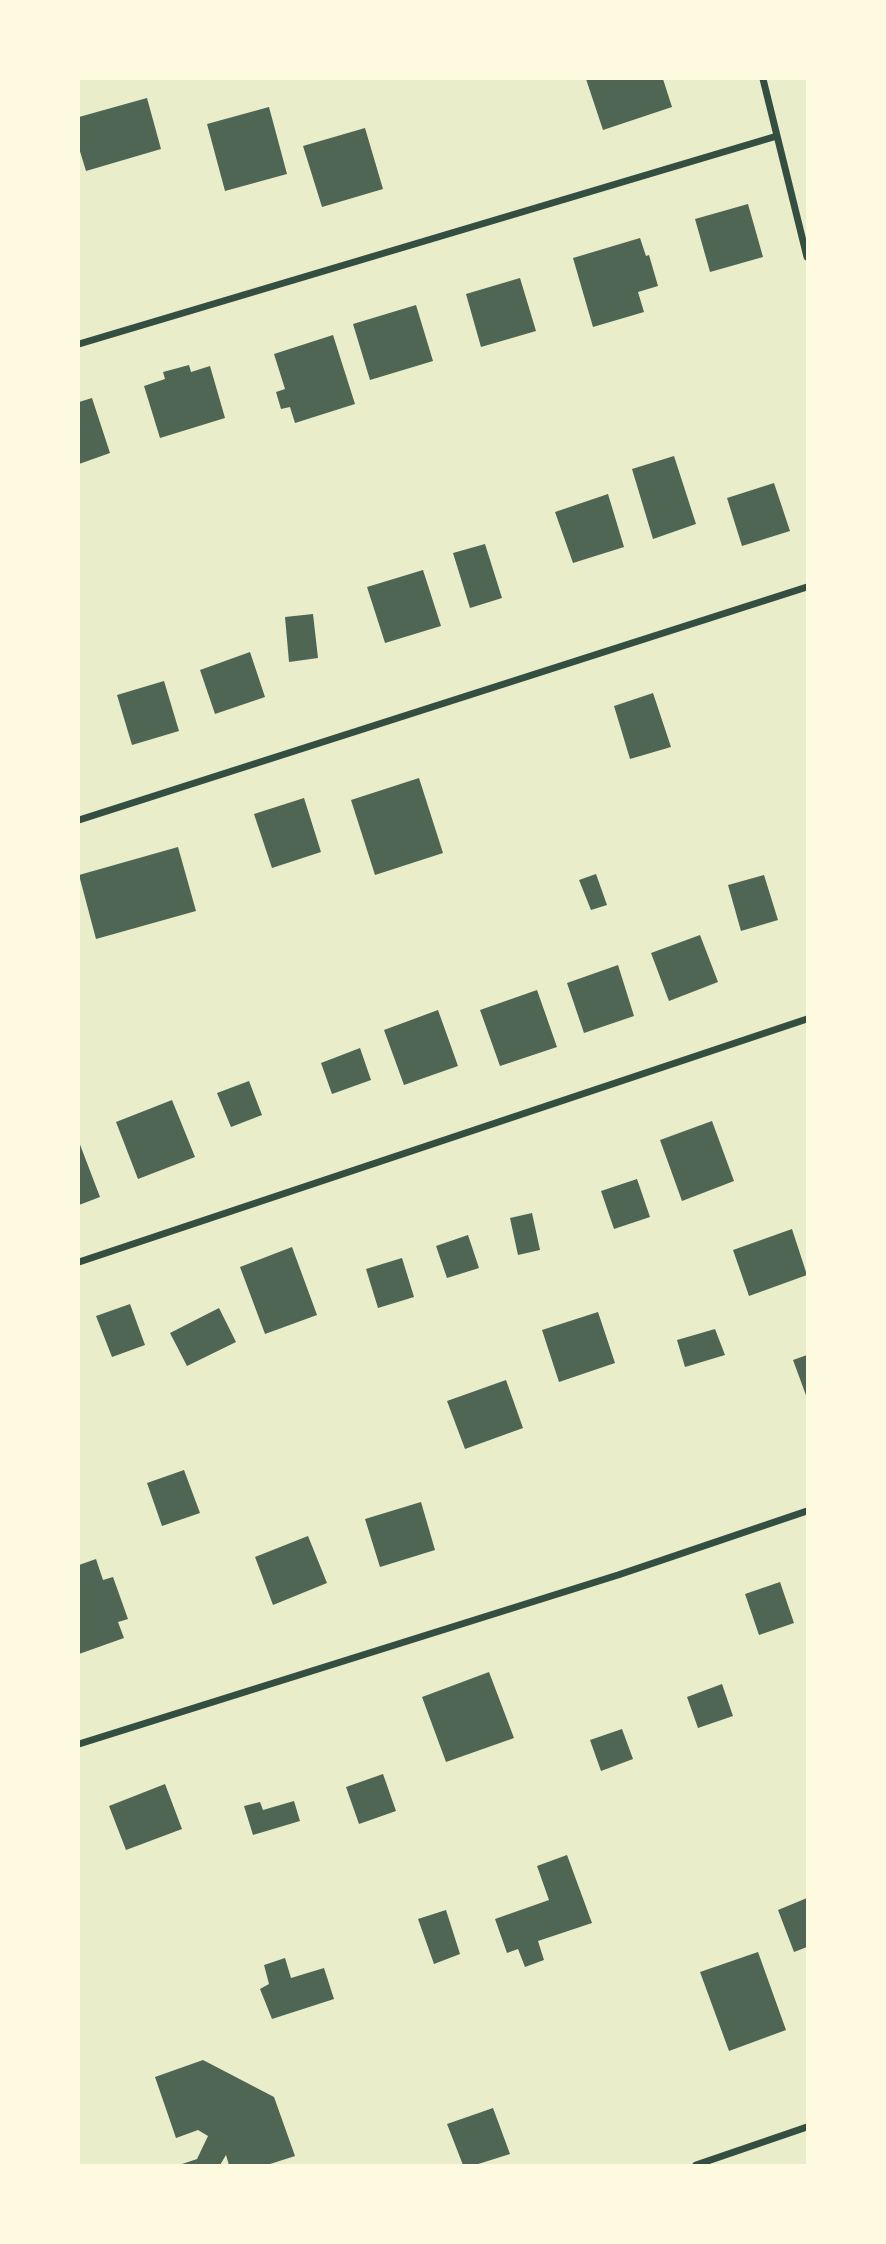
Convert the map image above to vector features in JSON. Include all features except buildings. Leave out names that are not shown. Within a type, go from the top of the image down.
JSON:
[{"type":"street","points":[[763,79],[807,257]]},
{"type":"street","points":[[79,344],[777,136]]},
{"type":"street","points":[[79,820],[807,587]]},
{"type":"street","points":[[79,1262],[807,1019]]},
{"type":"street","points":[[79,1744],[618,1575],[807,1511]]},
{"type":"street","points":[[696,2165],[807,2127]]}]
